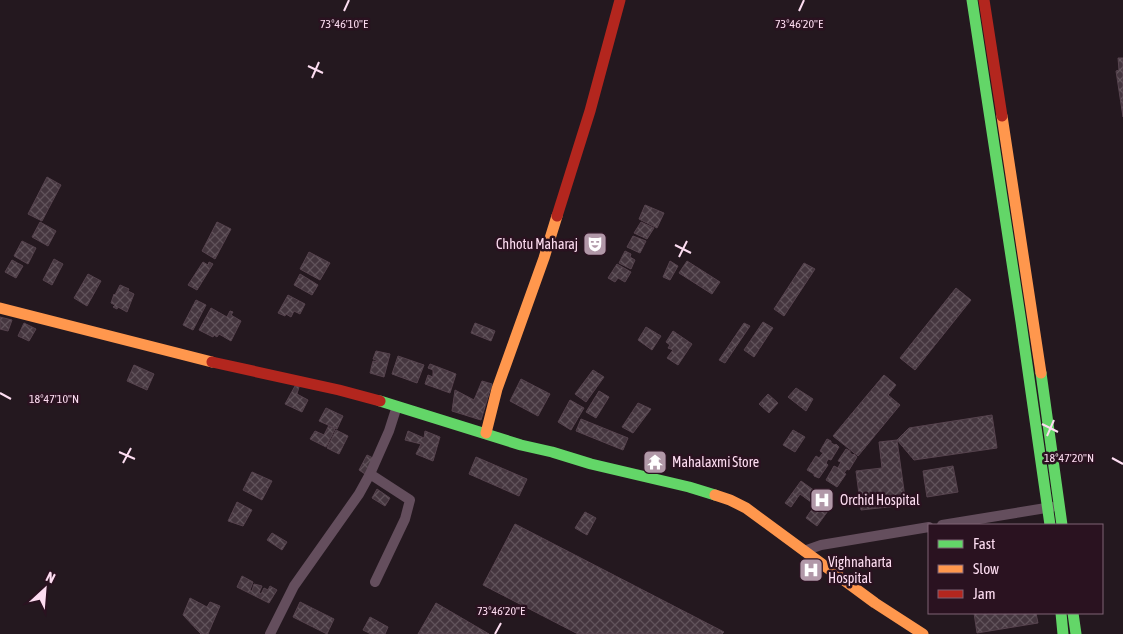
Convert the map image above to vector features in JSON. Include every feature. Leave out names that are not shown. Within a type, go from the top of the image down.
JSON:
[{"type":"street","points":[[486,433],[497,389],[544,258],[587,120],[620,0]]},
{"type":"street","points":[[972,0],[1050,524]]},
{"type":"street","points":[[984,0],[1032,311],[1062,524]]},
{"type":"street","points":[[0,308],[190,357],[339,390],[591,464],[690,488],[730,500],[762,518],[876,603],[923,634]]},
{"type":"street","points":[[270,634],[294,586],[359,494],[370,474],[397,406]]},
{"type":"street","points":[[370,474],[410,500],[405,519],[375,582]]},
{"type":"street","points":[[948,524],[1060,506]]},
{"type":"street","points":[[804,551],[821,545],[928,527]]},
{"type":"street","points":[[1061,614],[1063,634]]},
{"type":"street","points":[[1073,614],[1076,634]]},
{"type":"building","points":[[1118,58],[1123,58],[1123,117],[1116,71],[1119,70]]},
{"type":"building","points":[[47,177],[61,185],[42,221],[28,214]]},
{"type":"building","points":[[645,205],[664,213],[657,228],[639,219]]},
{"type":"building","points":[[40,222],[56,231],[48,246],[32,237]]},
{"type":"building","points":[[217,222],[231,229],[215,259],[202,251]]},
{"type":"building","points":[[641,222],[654,228],[647,239],[634,233]]},
{"type":"building","points":[[633,236],[646,241],[640,253],[627,247]]},
{"type":"building","points":[[22,241],[36,248],[28,264],[14,256]]},
{"type":"building","points":[[625,251],[631,254],[630,257],[635,260],[631,269],[619,263]]},
{"type":"building","points":[[309,252],[330,263],[320,280],[300,269]]},
{"type":"building","points":[[54,259],[63,264],[52,285],[43,280]]},
{"type":"building","points":[[12,260],[23,266],[16,278],[5,272]]},
{"type":"building","points":[[670,261],[678,266],[670,280],[663,277]]},
{"type":"building","points":[[687,261],[720,282],[712,294],[679,273]]},
{"type":"building","points":[[203,262],[208,265],[209,262],[213,264],[197,290],[188,285]]},
{"type":"building","points":[[804,263],[815,269],[784,316],[774,309]]},
{"type":"building","points":[[617,264],[631,272],[625,282],[618,278],[615,282],[608,278]]},
{"type":"building","points":[[88,274],[101,281],[87,306],[74,298]]},
{"type":"building","points":[[300,274],[318,285],[312,295],[294,285]]},
{"type":"building","points":[[120,285],[129,289],[128,291],[134,294],[127,312],[118,307],[117,309],[113,307],[115,305],[111,303]]},
{"type":"building","points":[[956,288],[971,300],[915,370],[900,358]]},
{"type":"building","points":[[288,295],[305,304],[300,314],[294,311],[291,317],[278,313]]},
{"type":"building","points":[[196,300],[206,305],[193,330],[183,325]]},
{"type":"building","points":[[211,308],[227,317],[230,311],[233,312],[231,315],[241,321],[231,341],[219,334],[217,337],[214,335],[213,337],[199,330]]},
{"type":"building","points":[[0,317],[12,320],[8,331],[0,329]]},
{"type":"building","points":[[763,322],[773,328],[754,357],[744,350]]},
{"type":"building","points":[[24,323],[36,329],[29,341],[18,336]]},
{"type":"building","points":[[475,323],[495,331],[491,341],[471,333]]},
{"type":"building","points":[[744,323],[750,326],[725,363],[719,360]]},
{"type":"building","points":[[646,327],[661,336],[652,350],[638,340]]},
{"type":"building","points":[[673,331],[692,344],[678,365],[667,358],[673,350],[668,348],[670,345],[666,342]]},
{"type":"building","points":[[376,351],[390,354],[384,377],[370,373],[373,361],[378,362],[373,359]]},
{"type":"building","points":[[398,356],[424,365],[417,383],[392,374]]},
{"type":"building","points":[[430,364],[456,374],[450,393],[425,384],[428,375],[433,377],[433,370],[428,368]]},
{"type":"building","points":[[134,365],[154,374],[147,390],[127,381]]},
{"type":"building","points":[[593,370],[604,377],[586,402],[575,394]]},
{"type":"building","points":[[884,375],[896,385],[888,395],[900,405],[858,456],[833,436]]},
{"type":"building","points":[[521,379],[550,394],[538,416],[510,401]]},
{"type":"building","points":[[482,381],[492,384],[481,420],[452,411],[455,390],[474,400]]},
{"type":"building","points":[[295,386],[299,387],[297,394],[308,400],[302,412],[285,404]]},
{"type":"building","points":[[796,388],[813,399],[806,411],[788,397]]},
{"type":"building","points":[[599,391],[609,397],[596,418],[586,412]]},
{"type":"building","points":[[768,394],[778,403],[769,413],[759,404]]},
{"type":"building","points":[[570,400],[584,408],[571,430],[558,422]]},
{"type":"building","points":[[638,403],[651,409],[633,433],[622,427]]},
{"type":"building","points":[[326,408],[343,416],[337,429],[319,421]]},
{"type":"building","points":[[992,415],[997,448],[914,460],[897,440],[909,428]]},
{"type":"building","points":[[581,419],[628,438],[623,450],[576,431]]},
{"type":"building","points":[[329,425],[335,429],[326,447],[310,439],[315,431],[324,435]]},
{"type":"building","points":[[336,430],[348,436],[339,454],[327,448]]},
{"type":"building","points":[[793,430],[805,437],[795,452],[783,445]]},
{"type":"building","points":[[408,431],[424,438],[425,431],[440,437],[433,461],[416,454],[421,444],[405,440]]},
{"type":"building","points":[[827,439],[839,447],[831,460],[828,459],[826,463],[828,465],[819,478],[807,470],[816,456],[819,458],[823,453],[820,451]]},
{"type":"building","points":[[897,440],[906,505],[861,510],[856,471],[882,468],[879,442]]},
{"type":"building","points":[[846,449],[857,457],[849,470],[847,469],[844,473],[846,474],[837,487],[826,480],[834,466],[838,468],[841,462],[838,461]]},
{"type":"building","points":[[367,455],[373,458],[365,474],[359,470]]},
{"type":"building","points":[[476,457],[527,479],[519,496],[469,474]]},
{"type":"building","points":[[953,466],[958,492],[927,497],[923,471]]},
{"type":"building","points":[[252,472],[272,481],[262,500],[243,490]]},
{"type":"building","points":[[801,481],[833,504],[817,526],[806,518],[815,505],[800,494],[791,507],[785,503]]},
{"type":"building","points":[[377,489],[390,498],[385,506],[372,498]]},
{"type":"building","points":[[237,502],[252,510],[243,526],[228,521]]},
{"type":"building","points":[[585,512],[596,518],[587,535],[575,528]]},
{"type":"building","points":[[515,524],[724,632],[722,634],[578,634],[483,585]]},
{"type":"building","points":[[272,533],[287,542],[282,550],[267,540]]},
{"type":"building","points":[[242,576],[253,582],[250,590],[252,591],[254,584],[262,586],[259,593],[261,594],[264,588],[268,590],[270,586],[277,590],[269,603],[237,587]]},
{"type":"building","points":[[190,598],[207,607],[210,602],[220,606],[208,634],[201,634],[183,615]]},
{"type":"building","points":[[300,602],[334,619],[327,634],[293,617]]},
{"type":"building","points":[[436,603],[489,634],[418,634]]},
{"type":"building","points":[[974,614],[1036,614],[1038,623],[977,633]]},
{"type":"building","points":[[370,617],[388,627],[385,634],[371,634],[363,630]]},
{"type":"traffic: fast","points":[[972,0],[1050,524]]},
{"type":"traffic: fast","points":[[1041,373],[1062,524]]},
{"type":"traffic: fast","points":[[380,401],[521,445],[715,495]]},
{"type":"traffic: fast","points":[[1061,614],[1063,634]]},
{"type":"traffic: fast","points":[[1073,614],[1076,634]]},
{"type":"traffic: slow","points":[[1002,116],[1041,373]]},
{"type":"traffic: slow","points":[[486,433],[497,389],[557,216]]},
{"type":"traffic: slow","points":[[0,308],[212,362]]},
{"type":"traffic: slow","points":[[715,495],[746,508],[875,603],[923,634]]},
{"type":"traffic: jam","points":[[557,216],[590,111],[620,0]]},
{"type":"traffic: jam","points":[[984,0],[1002,116]]},
{"type":"traffic: jam","points":[[212,362],[380,401]]},
{"type":"place","name":"Chhotu Maharaj","points":[[595,244]]},
{"type":"place","name":"Mahalaxmi Store","points":[[655,462]]},
{"type":"place","name":"Orchid Hospital","points":[[822,500]]},
{"type":"place","name":"Vighnaharta Hospital","points":[[811,570]]}]
